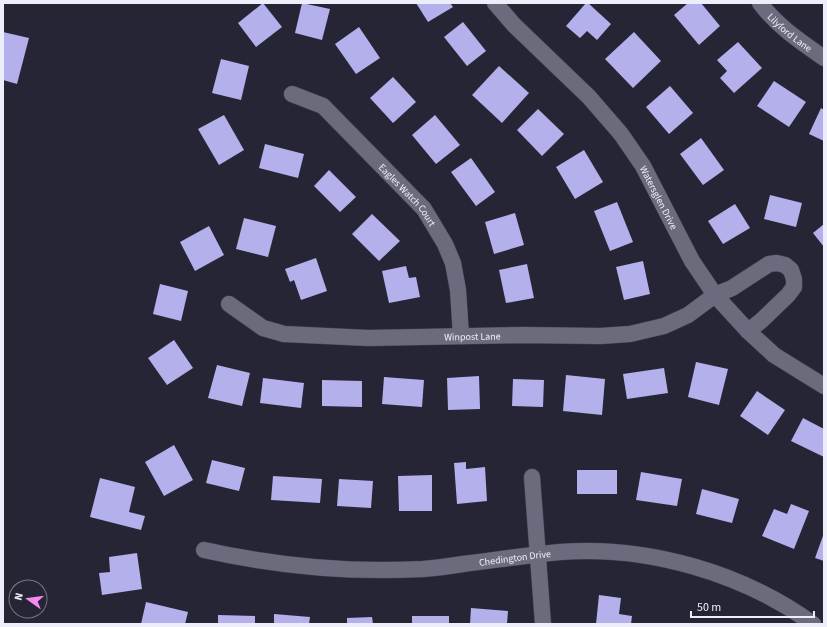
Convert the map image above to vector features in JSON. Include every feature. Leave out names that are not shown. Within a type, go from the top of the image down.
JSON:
[{"type":"street","name":"Watersglen Drive","points":[[495,3],[514,25],[589,97],[621,134],[643,166],[692,261],[715,295],[748,331],[774,355],[824,386]]},
{"type":"street","name":"Lilyford Lane","points":[[760,3],[768,14],[794,38],[824,58]]},
{"type":"street","name":"Eagles Watch Court","points":[[292,94],[323,106],[424,209],[446,244],[453,263],[458,290],[461,336]]},
{"type":"street","name":"Winpost Lane","points":[[229,304],[264,328],[284,334],[368,338],[523,335],[600,336],[630,334],[664,326],[688,315],[715,295],[732,288],[769,264],[777,263],[785,265],[791,270],[794,279],[794,287],[761,321],[748,331]]},
{"type":"street","points":[[532,477],[543,624]]},
{"type":"street","name":"Chedington Drive","points":[[204,550],[240,558],[307,567],[370,570],[424,569],[562,552],[625,553],[680,562],[734,581],[782,604],[813,624]]},
{"type":"building","points":[[263,3],[282,27],[256,47],[238,23]]},
{"type":"building","points":[[302,3],[330,9],[322,40],[295,33]]},
{"type":"building","points":[[416,3],[450,3],[453,7],[428,22]]},
{"type":"building","points":[[586,3],[588,3],[611,24],[597,40],[587,31],[580,38],[566,26]]},
{"type":"building","points":[[688,3],[701,3],[720,26],[699,45],[674,15]]},
{"type":"building","points":[[463,22],[486,51],[467,66],[444,37]]},
{"type":"building","points":[[359,27],[380,58],[356,74],[335,44]]},
{"type":"building","points":[[3,32],[29,38],[17,84],[3,80]]},
{"type":"building","points":[[634,32],[661,61],[633,88],[605,59]]},
{"type":"building","points":[[738,42],[762,68],[734,93],[720,78],[727,71],[717,60]]},
{"type":"building","points":[[221,59],[249,66],[241,100],[212,93]]},
{"type":"building","points":[[499,66],[529,93],[502,123],[472,95]]},
{"type":"building","points":[[393,77],[416,102],[393,123],[370,98]]},
{"type":"building","points":[[774,81],[806,102],[789,127],[757,106]]},
{"type":"building","points":[[670,86],[693,113],[669,134],[646,107]]},
{"type":"building","points":[[821,108],[824,110],[824,141],[809,134]]},
{"type":"building","points":[[538,109],[564,134],[542,156],[517,130]]},
{"type":"building","points":[[224,115],[244,150],[219,165],[198,129]]},
{"type":"building","points":[[435,115],[460,145],[436,164],[412,135]]},
{"type":"building","points":[[701,138],[724,170],[703,185],[680,154]]},
{"type":"building","points":[[265,144],[304,154],[298,178],[259,168]]},
{"type":"building","points":[[584,150],[603,182],[575,199],[556,167]]},
{"type":"building","points":[[471,158],[495,192],[476,206],[451,172]]},
{"type":"building","points":[[329,170],[356,197],[340,212],[314,186]]},
{"type":"building","points":[[770,195],[802,203],[796,227],[764,219]]},
{"type":"building","points":[[617,202],[633,242],[610,251],[594,211]]},
{"type":"building","points":[[735,204],[750,228],[723,244],[708,221]]},
{"type":"building","points":[[515,213],[524,245],[494,254],[485,222]]},
{"type":"building","points":[[372,214],[400,241],[379,261],[352,234]]},
{"type":"building","points":[[244,218],[276,226],[268,257],[236,249]]},
{"type":"building","points":[[824,224],[824,247],[813,233]]},
{"type":"building","points":[[209,226],[224,255],[195,271],[180,242]]},
{"type":"building","points":[[316,258],[327,291],[301,300],[294,280],[290,282],[285,269]]},
{"type":"building","points":[[643,261],[650,294],[624,300],[616,267]]},
{"type":"building","points":[[527,264],[534,298],[506,303],[499,270]]},
{"type":"building","points":[[406,266],[409,278],[416,277],[420,297],[389,303],[382,271]]},
{"type":"building","points":[[160,284],[188,291],[181,321],[153,314]]},
{"type":"building","points":[[174,340],[193,368],[167,385],[148,358]]},
{"type":"building","points":[[696,362],[728,369],[719,405],[688,397]]},
{"type":"building","points":[[217,365],[250,373],[242,406],[208,398]]},
{"type":"building","points":[[664,368],[668,393],[627,399],[623,374]]},
{"type":"building","points":[[566,375],[605,379],[602,415],[563,411]]},
{"type":"building","points":[[479,376],[480,409],[448,410],[447,378]]},
{"type":"building","points":[[384,377],[424,380],[422,407],[382,404]]},
{"type":"building","points":[[263,378],[304,383],[301,408],[260,403]]},
{"type":"building","points":[[513,379],[544,380],[543,407],[512,406]]},
{"type":"building","points":[[322,380],[362,381],[362,407],[322,406]]},
{"type":"building","points":[[757,391],[785,410],[768,435],[740,416]]},
{"type":"building","points":[[803,418],[824,429],[824,457],[791,441]]},
{"type":"building","points":[[174,445],[193,480],[164,496],[145,462]]},
{"type":"building","points":[[212,460],[245,468],[239,491],[206,483]]},
{"type":"building","points":[[466,462],[466,469],[485,467],[487,501],[457,504],[454,463]]},
{"type":"building","points":[[577,470],[617,470],[617,494],[577,494]]},
{"type":"building","points":[[641,472],[682,479],[677,506],[636,500]]},
{"type":"building","points":[[432,475],[432,511],[399,511],[398,476]]},
{"type":"building","points":[[273,476],[322,479],[320,503],[271,500]]},
{"type":"building","points":[[100,478],[135,487],[129,512],[145,516],[141,530],[90,517]]},
{"type":"building","points":[[339,479],[373,481],[371,508],[337,506]]},
{"type":"building","points":[[702,489],[739,499],[732,523],[696,514]]},
{"type":"building","points":[[791,504],[809,511],[794,549],[762,536],[774,509],[787,514]]},
{"type":"building","points":[[824,533],[824,561],[815,558]]},
{"type":"building","points":[[137,553],[142,589],[102,595],[99,573],[110,572],[109,557]]},
{"type":"building","points":[[599,595],[621,598],[619,614],[632,616],[631,624],[596,624]]},
{"type":"building","points":[[146,602],[188,612],[185,624],[141,624]]},
{"type":"building","points":[[471,608],[508,611],[507,624],[470,624]]},
{"type":"building","points":[[274,614],[310,617],[309,624],[274,624]]},
{"type":"building","points":[[218,615],[255,616],[255,624],[218,624]]},
{"type":"building","points":[[412,616],[449,616],[449,624],[412,624]]},
{"type":"building","points":[[372,617],[373,624],[347,624],[347,618]]}]
